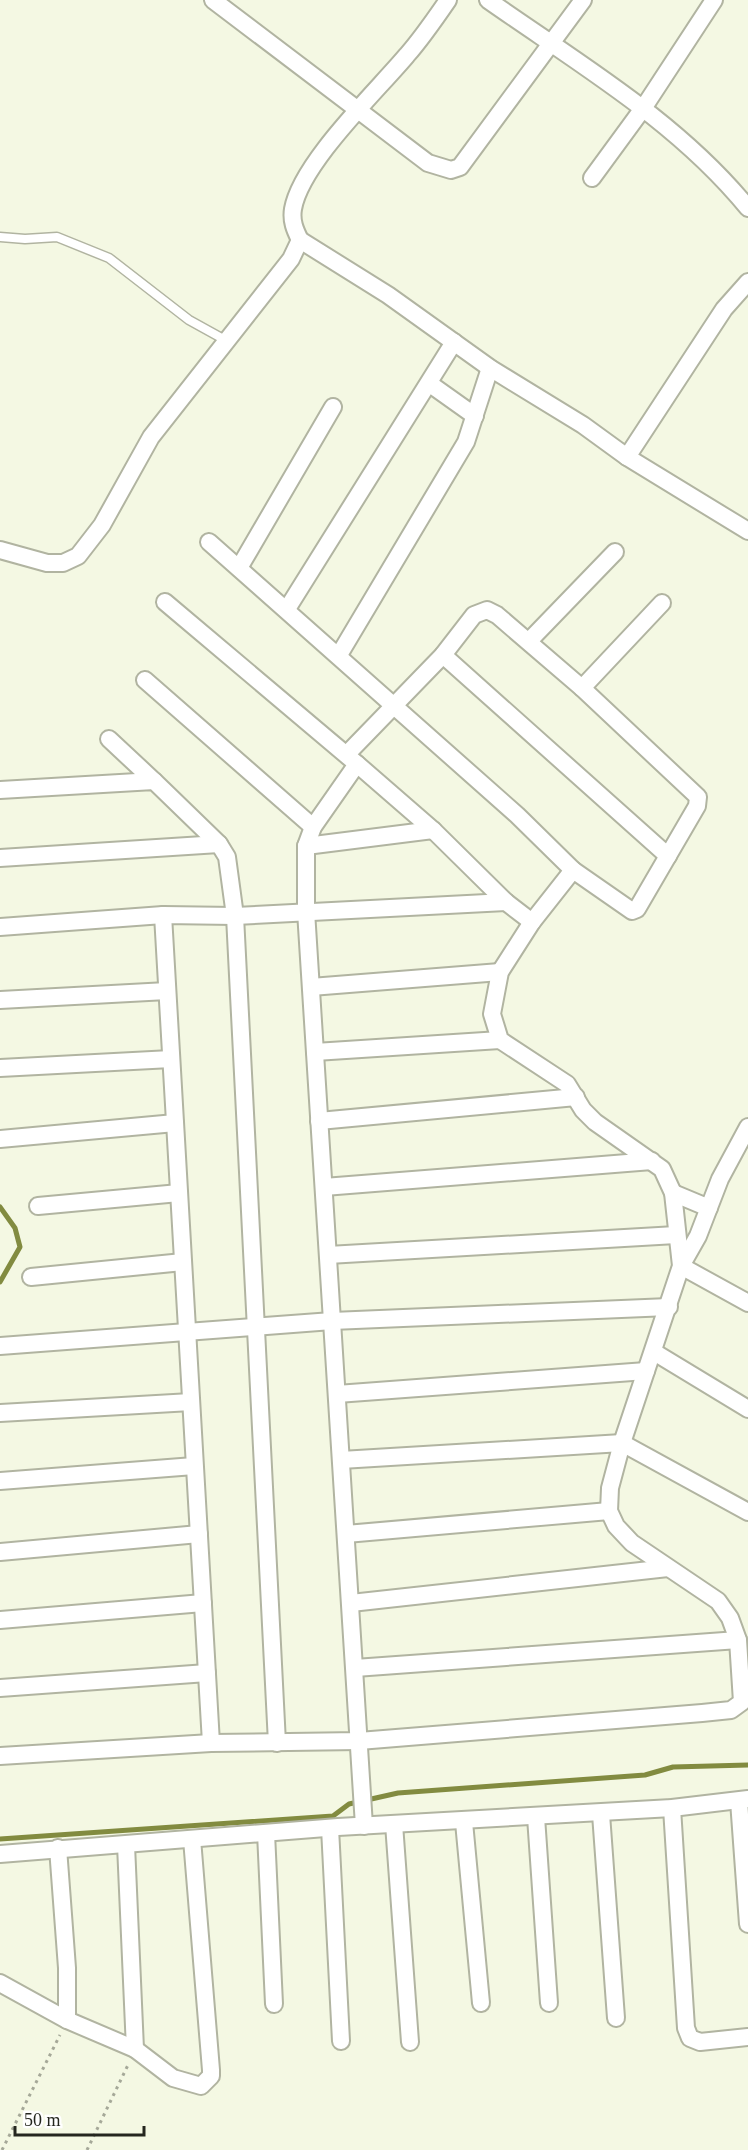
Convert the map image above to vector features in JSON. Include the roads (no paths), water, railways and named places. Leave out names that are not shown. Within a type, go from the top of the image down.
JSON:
[{"type":"street","points":[[213,0],[428,163],[452,170],[460,167],[583,0]]},
{"type":"street","points":[[448,0],[407,55],[357,110],[300,186],[292,211],[293,225],[300,240],[388,295],[490,368],[583,425],[627,457],[748,531]]},
{"type":"street","points":[[488,0],[644,107],[721,174],[748,208]]},
{"type":"street","points":[[592,178],[644,107],[714,0]]},
{"type":"street","points":[[0,550],[47,563],[63,563],[78,556],[102,525],[151,437],[291,259],[300,240]]},
{"type":"street","points":[[627,457],[723,309],[748,282]]},
{"type":"street","points":[[287,609],[430,384],[454,342]]},
{"type":"street","points":[[339,655],[466,442],[490,368]]},
{"type":"street","points":[[430,384],[475,416]]},
{"type":"street","points":[[239,568],[333,407]]},
{"type":"street","points":[[209,542],[339,655],[393,704],[544,839],[573,870],[632,911],[637,909],[697,806],[698,797],[529,641],[487,610],[474,615],[443,655],[393,704],[352,759],[313,827],[306,846],[306,911],[363,1809]]},
{"type":"street","points":[[529,641],[615,552]]},
{"type":"street","points":[[165,602],[352,759],[432,830],[506,902],[532,922]]},
{"type":"street","points":[[582,688],[662,603]]},
{"type":"street","points":[[443,655],[668,855]]},
{"type":"street","points":[[145,680],[313,827]]},
{"type":"street","points":[[109,740],[219,844],[227,857],[235,916],[277,1743]]},
{"type":"street","points":[[0,790],[154,781]]},
{"type":"street","points":[[306,846],[432,830]]},
{"type":"street","points":[[0,858],[219,844]]},
{"type":"street","points":[[573,870],[532,922],[500,972],[492,1014],[500,1040],[519,1055],[558,1077],[595,1122],[662,1169],[673,1193],[681,1266]]},
{"type":"street","points":[[0,927],[163,915],[235,916],[506,902]]},
{"type":"street","points":[[163,915],[211,1743]]},
{"type":"street","points":[[311,987],[500,972]]},
{"type":"street","points":[[0,1000],[167,991]]},
{"type":"street","points":[[315,1052],[500,1040]]},
{"type":"street","points":[[0,1068],[171,1059]]},
{"type":"street","points":[[319,1121],[576,1097]]},
{"type":"street","points":[[0,1139],[175,1124]]},
{"type":"street","points":[[0,1756],[211,1743],[359,1741],[731,1710],[742,1702],[738,1640],[730,1618],[718,1601],[632,1543],[616,1526],[609,1511],[610,1488],[622,1443],[681,1266],[698,1236],[720,1179],[748,1127]]},
{"type":"street","points":[[324,1187],[652,1161]]},
{"type":"street","points":[[38,1206],[179,1193]]},
{"type":"street","points":[[673,1193],[709,1208]]},
{"type":"street","points":[[328,1255],[676,1235]]},
{"type":"street","points":[[31,1277],[183,1262]]},
{"type":"street","points":[[681,1266],[748,1303]]},
{"type":"street","points":[[0,1346],[332,1321],[669,1307]]},
{"type":"street","points":[[654,1352],[748,1408]]},
{"type":"street","points":[[337,1394],[646,1371]]},
{"type":"street","points":[[0,1413],[191,1402]]},
{"type":"street","points":[[341,1460],[622,1443],[748,1512]]},
{"type":"street","points":[[0,1481],[195,1466]]},
{"type":"street","points":[[346,1534],[609,1511]]},
{"type":"street","points":[[0,1552],[199,1534]]},
{"type":"street","points":[[351,1603],[668,1568]]},
{"type":"street","points":[[0,1620],[203,1603]]},
{"type":"street","points":[[355,1668],[738,1640]]},
{"type":"street","points":[[0,1688],[207,1673]]},
{"type":"street","points":[[363,1809],[394,1824],[601,1814],[744,1800],[748,1924]]},
{"type":"street","points":[[672,1808],[686,2028],[690,2038],[700,2042],[748,2037]]},
{"type":"street","points":[[0,1854],[330,1828],[363,1809]]},
{"type":"street","points":[[601,1814],[616,2018]]},
{"type":"street","points":[[536,1817],[549,2003]]},
{"type":"street","points":[[464,1822],[481,2003]]},
{"type":"street","points":[[394,1824],[410,2042]]},
{"type":"street","points":[[330,1828],[341,2041]]},
{"type":"street","points":[[266,1833],[274,2004]]},
{"type":"street","points":[[0,1983],[67,2020],[135,2049],[173,2078],[201,2086],[211,2076],[192,1839]]},
{"type":"street","points":[[126,1845],[135,2049]]},
{"type":"street","points":[[58,1848],[67,1968],[67,2020]]},
{"type":"lane","points":[[0,237],[25,239],[57,237],[109,258],[189,320],[227,341]]},
{"type":"waterway","points":[[0,1207],[15,1228],[20,1247],[0,1282]]},
{"type":"waterway","points":[[0,1839],[333,1816],[349,1804],[398,1793],[645,1775],[673,1767],[748,1765]]}]
